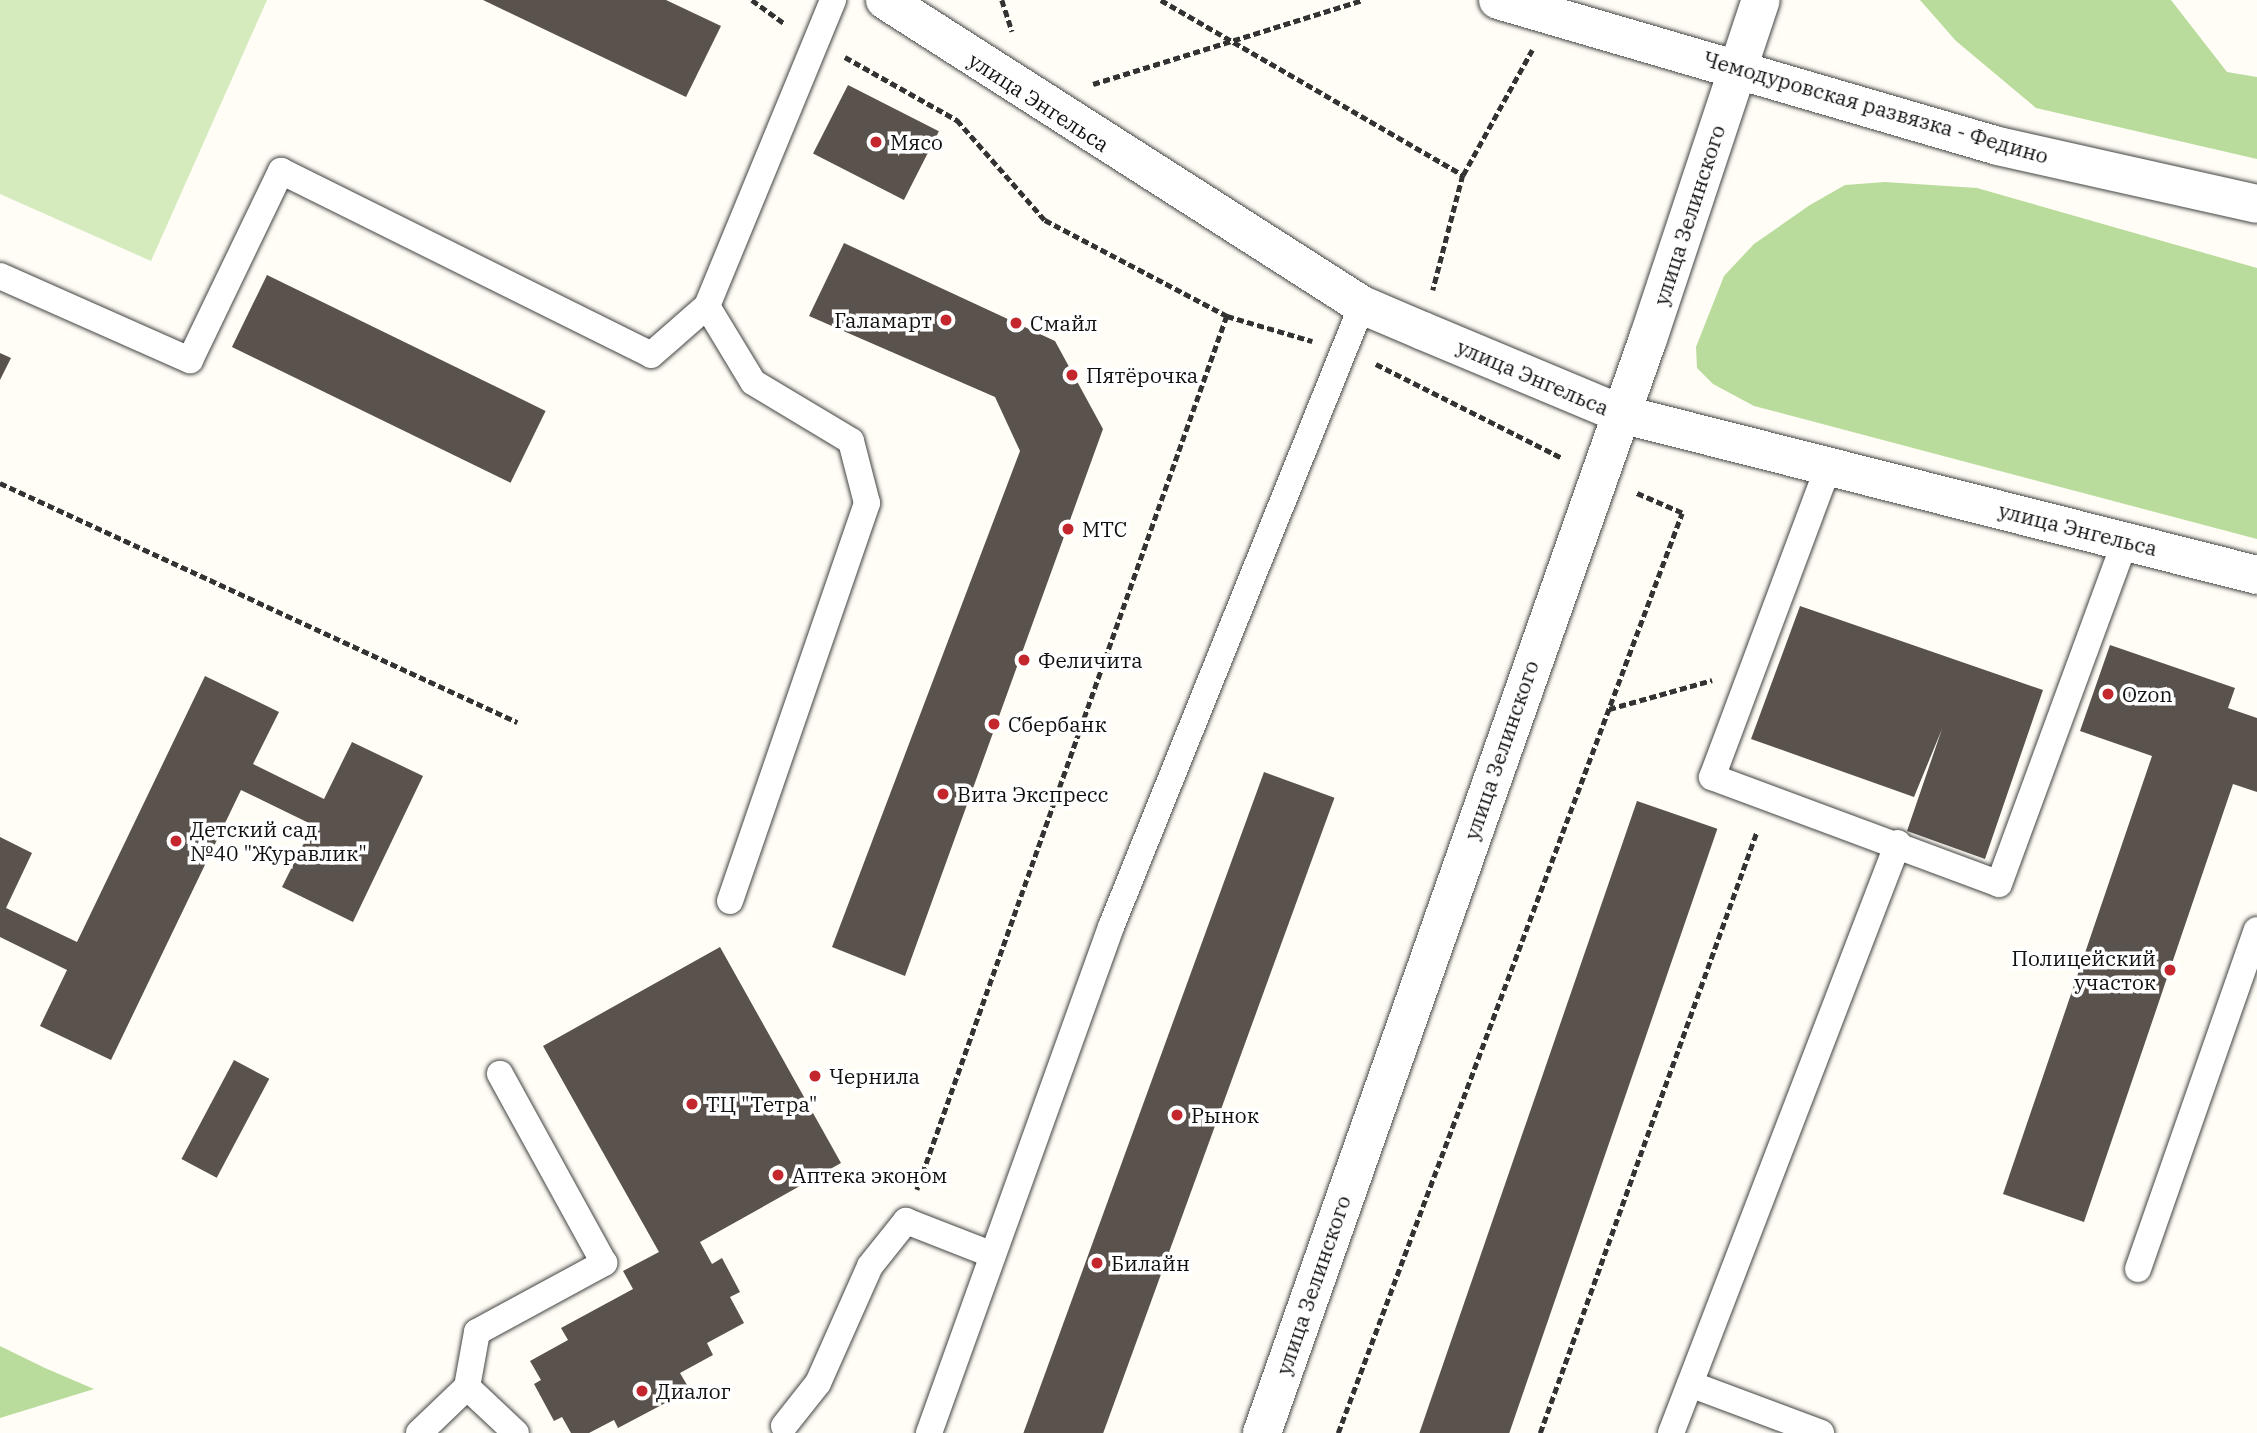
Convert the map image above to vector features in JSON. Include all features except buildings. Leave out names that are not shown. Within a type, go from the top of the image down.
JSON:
[{"type":"street","name":"улица Энгельса","points":[[885,0],[1036,101],[1362,305],[1621,414],[1827,470],[2257,575]]},
{"type":"street","name":"Чемодуровская развязка - Федино","points":[[1497,0],[1549,18],[1737,66],[1998,146],[2257,204]]},
{"type":"street","name":"улица Зелинского","points":[[1262,1433],[1621,414],[1761,0]]},
{"type":"lane","points":[[0,276],[190,360],[281,172],[651,355],[707,306],[833,0]]},
{"type":"lane","points":[[929,1433],[1111,927],[1362,305]]},
{"type":"lane","points":[[707,306],[753,382],[851,442],[867,503],[730,901]]},
{"type":"lane","points":[[1827,470],[1712,777],[1898,843],[1999,884],[2125,541]]},
{"type":"lane","points":[[1671,1433],[1898,843]]},
{"type":"lane","points":[[2138,1269],[2257,930]]},
{"type":"lane","points":[[419,1433],[467,1387],[477,1332],[604,1263],[500,1074]]},
{"type":"lane","points":[[784,1426],[818,1383],[870,1266],[906,1221],[993,1255]]},
{"type":"lane","points":[[1690,1384],[1821,1433]]},
{"type":"lane","points":[[467,1387],[516,1433]]},
{"type":"path","points":[[752,0],[816,41],[957,120],[1045,220],[1227,316],[1343,351],[1597,476],[1682,513],[1338,1433]]},
{"type":"path","points":[[1161,0],[1463,175]]},
{"type":"path","points":[[1036,101],[1363,0]]},
{"type":"path","points":[[1423,331],[1463,175],[1549,18]]},
{"type":"path","points":[[906,1221],[1227,316]]},
{"type":"path","points":[[0,483],[517,722]]},
{"type":"path","points":[[1608,710],[1752,669]]},
{"type":"path","points":[[1540,1433],[1769,797]]},
{"type":"green space","points":[[0,0],[267,0],[151,261],[0,194]]},
{"type":"green space","points":[[1920,0],[2171,0],[2227,72],[2257,77],[2257,159],[2036,108],[1956,41]]},
{"type":"green space","points":[[1885,182],[1977,188],[2257,268],[2257,539],[1754,406],[1713,384],[1697,368],[1696,347],[1724,276],[1754,244],[1810,205],[1845,185]]},
{"type":"green space","points":[[0,1346],[45,1368],[94,1389],[0,1418]]},
{"type":"place","name":"Мясо","points":[[876,142]]},
{"type":"place","name":"Галамарт","points":[[946,320]]},
{"type":"place","name":"Смайл","points":[[1016,323]]},
{"type":"place","name":"Пятёрочка","points":[[1072,375]]},
{"type":"place","name":"МТС","points":[[1068,529]]},
{"type":"place","name":"Феличита","points":[[1024,660]]},
{"type":"place","name":"Ozon","points":[[2108,694]]},
{"type":"place","name":"Сбербанк","points":[[994,724]]},
{"type":"place","name":"Вита Экспресс","points":[[943,794]]},
{"type":"place","name":"Детский сад №40 \"Журавлик\"","points":[[176,841]]},
{"type":"place","name":"Полицейский участок","points":[[2170,970]]},
{"type":"place","name":"Чернила","points":[[815,1076]]},
{"type":"place","name":"ТЦ \"Тетра\"","points":[[692,1104]]},
{"type":"place","name":"Рынок","points":[[1177,1115]]},
{"type":"place","name":"Аптека эконом","points":[[778,1175]]},
{"type":"place","name":"Билайн","points":[[1097,1263]]},
{"type":"place","name":"Диалог","points":[[642,1391]]}]
